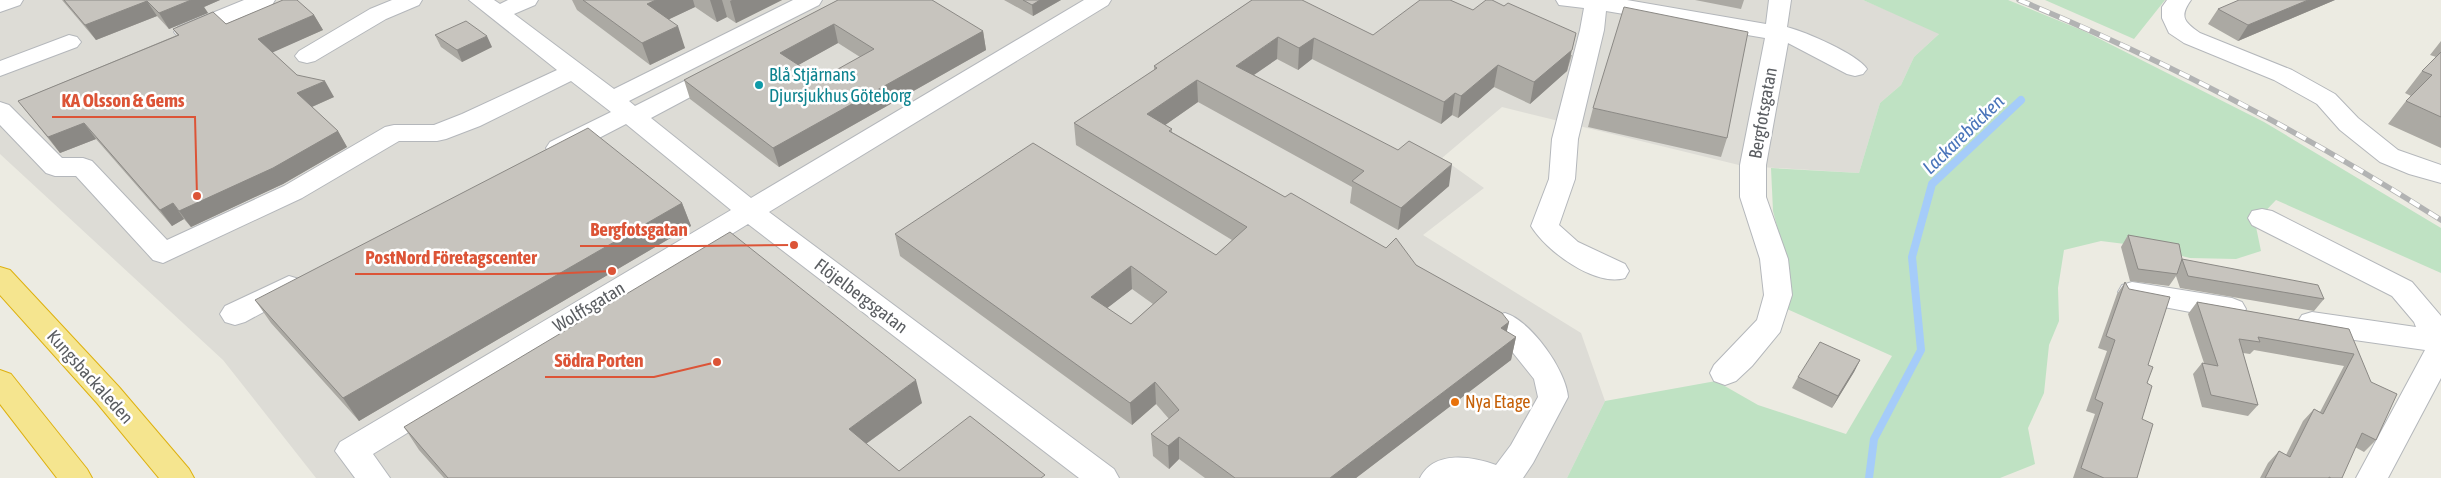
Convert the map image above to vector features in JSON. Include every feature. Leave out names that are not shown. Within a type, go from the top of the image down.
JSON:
[{"type":"highway","name":"Kungsbackaleden","points":[[0,277],[108,395],[178,478]]},
{"type":"highway","points":[[0,382],[76,478]]},
{"type":"street","points":[[0,4],[12,0]]},
{"type":"street","points":[[164,41],[264,0]]},
{"type":"street","points":[[307,56],[378,14],[411,0]]},
{"type":"street","points":[[489,7],[527,0]]},
{"type":"street","points":[[539,157],[625,110],[811,0]]},
{"type":"street","points":[[749,210],[1100,0]]},
{"type":"street","points":[[1567,0],[1596,1],[1765,31],[1774,30],[1855,69]]},
{"type":"street","name":"Bergfotsgatan","points":[[1725,373],[1741,358],[1770,324],[1778,295],[1774,258],[1753,197],[1753,165],[1777,37],[1774,30],[1777,26],[1780,0]]},
{"type":"street","points":[[2180,0],[2173,7],[2173,18],[2177,28],[2192,38],[2290,78],[2326,99],[2349,124],[2389,156],[2418,168],[2441,174]]},
{"type":"street","points":[[1596,1],[1592,30],[1565,139],[1562,179],[1545,226],[1558,242],[1585,259],[1615,271]]},
{"type":"street","name":"Flöjelbergsgatan","points":[[489,7],[574,70],[749,210],[1103,478]]},
{"type":"street","points":[[779,40],[830,14]]},
{"type":"street","points":[[0,69],[69,42]]},
{"type":"street","points":[[625,110],[737,63]]},
{"type":"street","points":[[6,107],[55,167],[82,167],[163,253],[293,192],[394,133],[437,134],[471,120],[574,70]]},
{"type":"street","name":"Wolffsgatan","points":[[374,478],[352,451],[749,210]]},
{"type":"street","points":[[2262,218],[2402,289],[2427,317],[2440,351],[2372,478]]},
{"type":"street","points":[[235,314],[312,274]]},
{"type":"street","points":[[2132,292],[2261,314]]},
{"type":"street","points":[[2290,319],[2358,331],[2436,341]]},
{"type":"street","points":[[1505,324],[1525,345],[1546,373],[1552,385],[1553,397],[1522,454],[1505,478]]},
{"type":"street","points":[[1436,478],[1457,470],[1466,470],[1492,478]]},
{"type":"shaded area","points":[[0,0],[1863,0],[1940,33],[1914,57],[1901,85],[1880,103],[1859,173],[1743,166],[1502,107],[1442,158],[1484,188],[1423,235],[1581,333],[1605,401],[1567,478],[316,478],[223,360],[0,154]]},
{"type":"green space","points":[[1863,0],[2008,0],[2084,31],[2264,122],[2441,228],[2441,273],[2276,200],[2255,222],[2261,251],[2236,259],[2190,258],[2141,246],[2101,241],[2064,250],[2058,288],[2059,321],[2049,345],[2044,393],[2028,428],[2035,464],[2000,478],[1567,478],[1605,401],[1716,381],[1758,405],[1846,434],[1892,356],[1787,309],[1784,253],[1773,211],[1771,168],[1859,173],[1880,103],[1901,85],[1914,57],[1939,34]]},
{"type":"green space","points":[[2045,0],[2165,0],[2134,39]]},
{"type":"building","points":[[64,0],[191,0],[159,13],[147,1],[85,25]]},
{"type":"building","points":[[283,0],[297,0],[314,15],[258,39],[297,75],[325,81],[297,93],[338,131],[273,168],[179,211],[173,203],[160,210],[84,123],[48,137],[18,101],[179,35],[173,29],[213,12],[226,24]]},
{"type":"building","points":[[583,0],[656,0],[647,4],[678,26],[642,43]]},
{"type":"building","name":"Blå Stjärnans Djursjukhus Göteborg","points":[[838,0],[932,0],[983,31],[773,148],[684,80]],"holes":[[[834,24],[874,49],[820,79],[780,53]]]},
{"type":"building","points":[[1023,0],[1040,0],[1032,5]]},
{"type":"building","points":[[1252,0],[1302,0],[1373,35],[1420,0],[1450,0],[1473,10],[1486,0],[1492,0],[1504,6],[1508,3],[1576,33],[1572,50],[1534,82],[1498,65],[1461,96],[1455,93],[1444,102],[1314,38],[1299,48],[1278,37],[1236,66],[1398,150],[1409,141],[1452,164],[1401,208],[1352,181],[1364,171],[1197,80],[1147,114],[1172,129],[1169,131],[1285,197],[1291,193],[1386,248],[1396,238],[1416,265],[1502,313],[1509,322],[1501,328],[1516,337],[1330,478],[1235,478],[1179,437],[1168,446],[1151,434],[1179,410],[1155,382],[1130,403],[895,234],[1033,143],[1216,255],[1247,227],[1074,123],[1157,68],[1154,66]],"holes":[[[1131,266],[1167,292],[1131,324],[1091,297]]]},
{"type":"building","points":[[2239,0],[2308,0],[2248,25],[2218,9]]},
{"type":"building","points":[[1624,7],[1748,32],[1727,138],[1593,108]]},
{"type":"building","points":[[466,21],[487,36],[457,50],[435,35]]},
{"type":"building","points":[[2441,52],[2441,117],[2406,101],[2432,75],[2422,71]]},
{"type":"building","points":[[588,128],[682,203],[343,398],[255,300]]},
{"type":"building","points":[[730,232],[916,380],[849,429],[899,471],[970,416],[1045,475],[1041,478],[448,478],[404,427]]},
{"type":"building","points":[[2128,235],[2179,244],[2182,259],[2177,274],[2138,269]]},
{"type":"building","points":[[2182,259],[2318,285],[2324,299],[2188,276]]},
{"type":"building","points":[[2125,282],[2129,289],[2170,297],[2148,365],[2153,367],[2147,383],[2152,386],[2142,419],[2153,424],[2137,478],[2104,478],[2081,468],[2103,403],[2095,399],[2115,340],[2106,336]]},
{"type":"building","points":[[2197,302],[2349,329],[2371,382],[2397,394],[2376,440],[2362,433],[2342,478],[2265,478],[2279,451],[2290,457],[2314,409],[2323,414],[2354,354],[2258,337],[2260,342],[2239,339],[2258,405],[2211,395],[2202,363],[2218,366]]},
{"type":"building","points":[[1820,342],[1860,360],[1838,396],[1798,377]]},
{"type":"waterway","name":"Lackarebäcken","points":[[1869,478],[1874,439],[1921,350],[1912,257],[1932,184],[2021,100]]},
{"type":"railway","points":[[2019,0],[2128,48],[2235,101],[2339,158],[2441,220]]},
{"type":"place","name":"Blå Stjärnans Djursjukhus Göteborg","points":[[759,85]]},
{"type":"place","name":"KA Olsson & Gems","points":[[197,196]]},
{"type":"place","name":"Bergfotsgatan","points":[[794,245]]},
{"type":"place","name":"PostNord Företagscenter","points":[[612,271]]},
{"type":"place","name":"Södra Porten","points":[[717,362]]},
{"type":"place","name":"Nya Etage","points":[[1455,402]]}]
